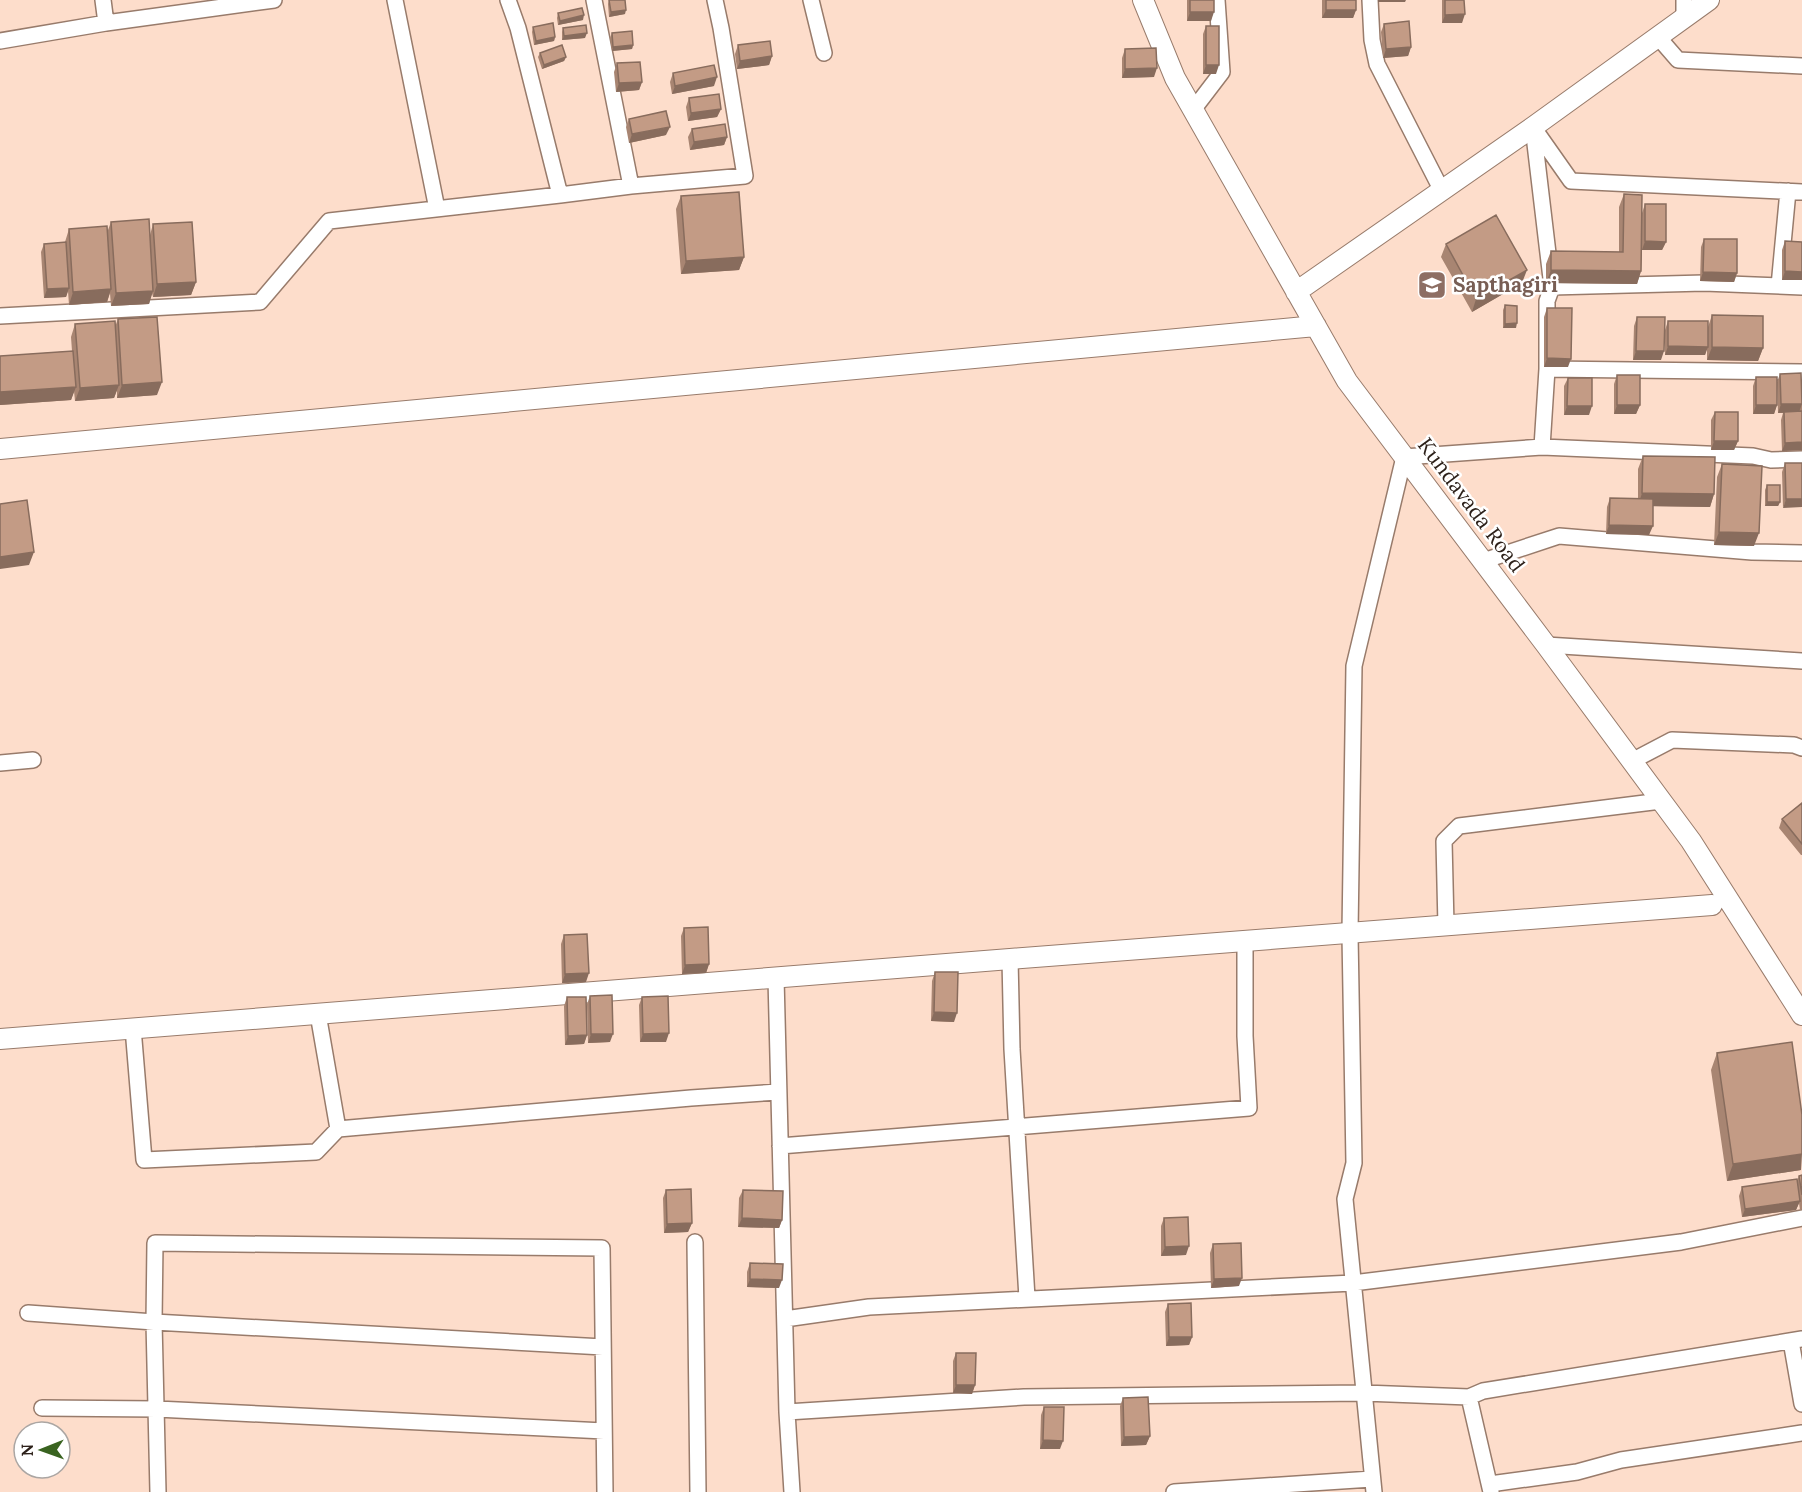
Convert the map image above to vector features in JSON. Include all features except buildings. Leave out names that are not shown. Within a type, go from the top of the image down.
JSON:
[{"type":"street","points":[[104,0],[106,23]]},
{"type":"street","points":[[0,41],[106,23],[274,0]]},
{"type":"street","points":[[395,0],[437,209]]},
{"type":"street","points":[[508,0],[518,28],[560,195]]},
{"type":"street","points":[[594,0],[631,186]]},
{"type":"street","points":[[0,316],[260,302],[328,221],[631,186],[745,176],[715,0]]},
{"type":"street","points":[[811,0],[824,53]]},
{"type":"street","name":"Kundavada Road","points":[[1143,0],[1174,78],[1347,381],[1691,841],[1802,1015]]},
{"type":"street","points":[[1193,110],[1222,72],[1217,0]]},
{"type":"street","points":[[1370,0],[1372,39],[1377,64],[1442,191]]},
{"type":"street","points":[[1296,292],[1533,127],[1658,36],[1684,9],[1709,0]]},
{"type":"street","points":[[1658,36],[1678,60],[1802,66]]},
{"type":"street","points":[[1533,127],[1571,181],[1795,192],[1779,286]]},
{"type":"street","points":[[1533,127],[1552,287],[1547,301],[1547,369],[1542,447]]},
{"type":"street","points":[[1552,287],[1704,283],[1802,287]]},
{"type":"street","points":[[0,449],[1316,326]]},
{"type":"street","points":[[1547,369],[1802,372]]},
{"type":"street","points":[[1174,1492],[1373,1486],[1345,1199],[1354,1163],[1348,934],[1350,932],[1354,666],[1404,457],[1542,447],[1753,456],[1771,460],[1802,459]]},
{"type":"street","points":[[1483,561],[1559,536],[1752,552],[1802,553]]},
{"type":"street","points":[[1546,645],[1802,661]]},
{"type":"street","points":[[1632,761],[1672,740],[1794,745],[1802,748]]},
{"type":"street","points":[[0,764],[33,760]]},
{"type":"street","points":[[1446,926],[1444,841],[1459,826],[1661,801]]},
{"type":"street","points":[[0,1039],[1712,905]]},
{"type":"street","points":[[780,1146],[1249,1108],[1245,1036],[1245,942]]},
{"type":"street","points":[[1010,959],[1012,1050],[1027,1298]]},
{"type":"street","points":[[776,978],[787,1412],[792,1492]]},
{"type":"street","points":[[318,1014],[339,1129]]},
{"type":"street","points":[[133,1028],[144,1160],[316,1152],[339,1129],[778,1092]]},
{"type":"street","points":[[785,1319],[869,1307],[1353,1283],[1681,1242],[1802,1218]]},
{"type":"street","points":[[695,1242],[698,1492]]},
{"type":"street","points":[[158,1492],[154,1243],[603,1248],[604,1492]]},
{"type":"street","points":[[28,1313],[603,1347]]},
{"type":"street","points":[[787,1412],[1024,1397],[1364,1393],[1469,1397],[1482,1391],[1797,1340],[1802,1404]]},
{"type":"street","points":[[1469,1397],[1491,1488],[1577,1472],[1621,1460],[1802,1433]]},
{"type":"street","points":[[42,1408],[157,1409],[604,1431]]},
{"type":"place","name":"Sapthagiri","points":[[1432,285]]}]
